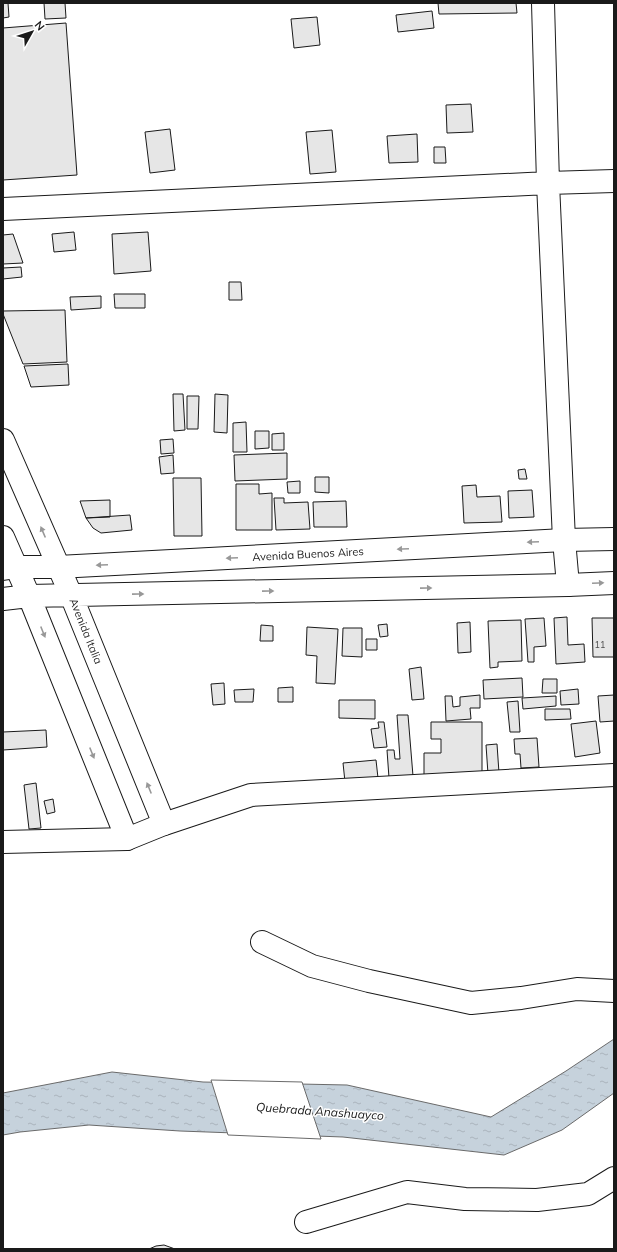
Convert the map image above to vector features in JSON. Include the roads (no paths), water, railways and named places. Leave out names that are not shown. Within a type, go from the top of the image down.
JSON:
[{"type":"street","points":[[543,3],[548,183],[564,540],[568,585]]},
{"type":"street","points":[[3,209],[614,181]]},
{"type":"street","name":"Avenida Italia","points":[[3,440],[71,595],[164,824]]},
{"type":"street","points":[[3,537],[9,568],[29,596],[127,839]]},
{"type":"street","name":"Avenida Buenos Aires","points":[[9,568],[58,567],[564,540],[614,539]]},
{"type":"street","points":[[3,599],[29,596],[568,585],[614,582]]},
{"type":"street","points":[[3,842],[127,839],[164,824],[251,795],[614,774]]},
{"type":"street","points":[[262,942],[312,966],[369,981],[471,1003],[521,998],[577,989],[614,991]]},
{"type":"street","points":[[306,1222],[407,1192],[465,1199],[537,1200],[588,1194],[614,1178]]},
{"type":"water","name":"Quebrada Anashuayco","points":[[614,1039],[614,1093],[562,1130],[504,1155],[343,1137],[180,1131],[89,1125],[3,1135],[3,1093],[112,1072],[203,1082],[347,1085],[491,1117],[566,1071]]}]
